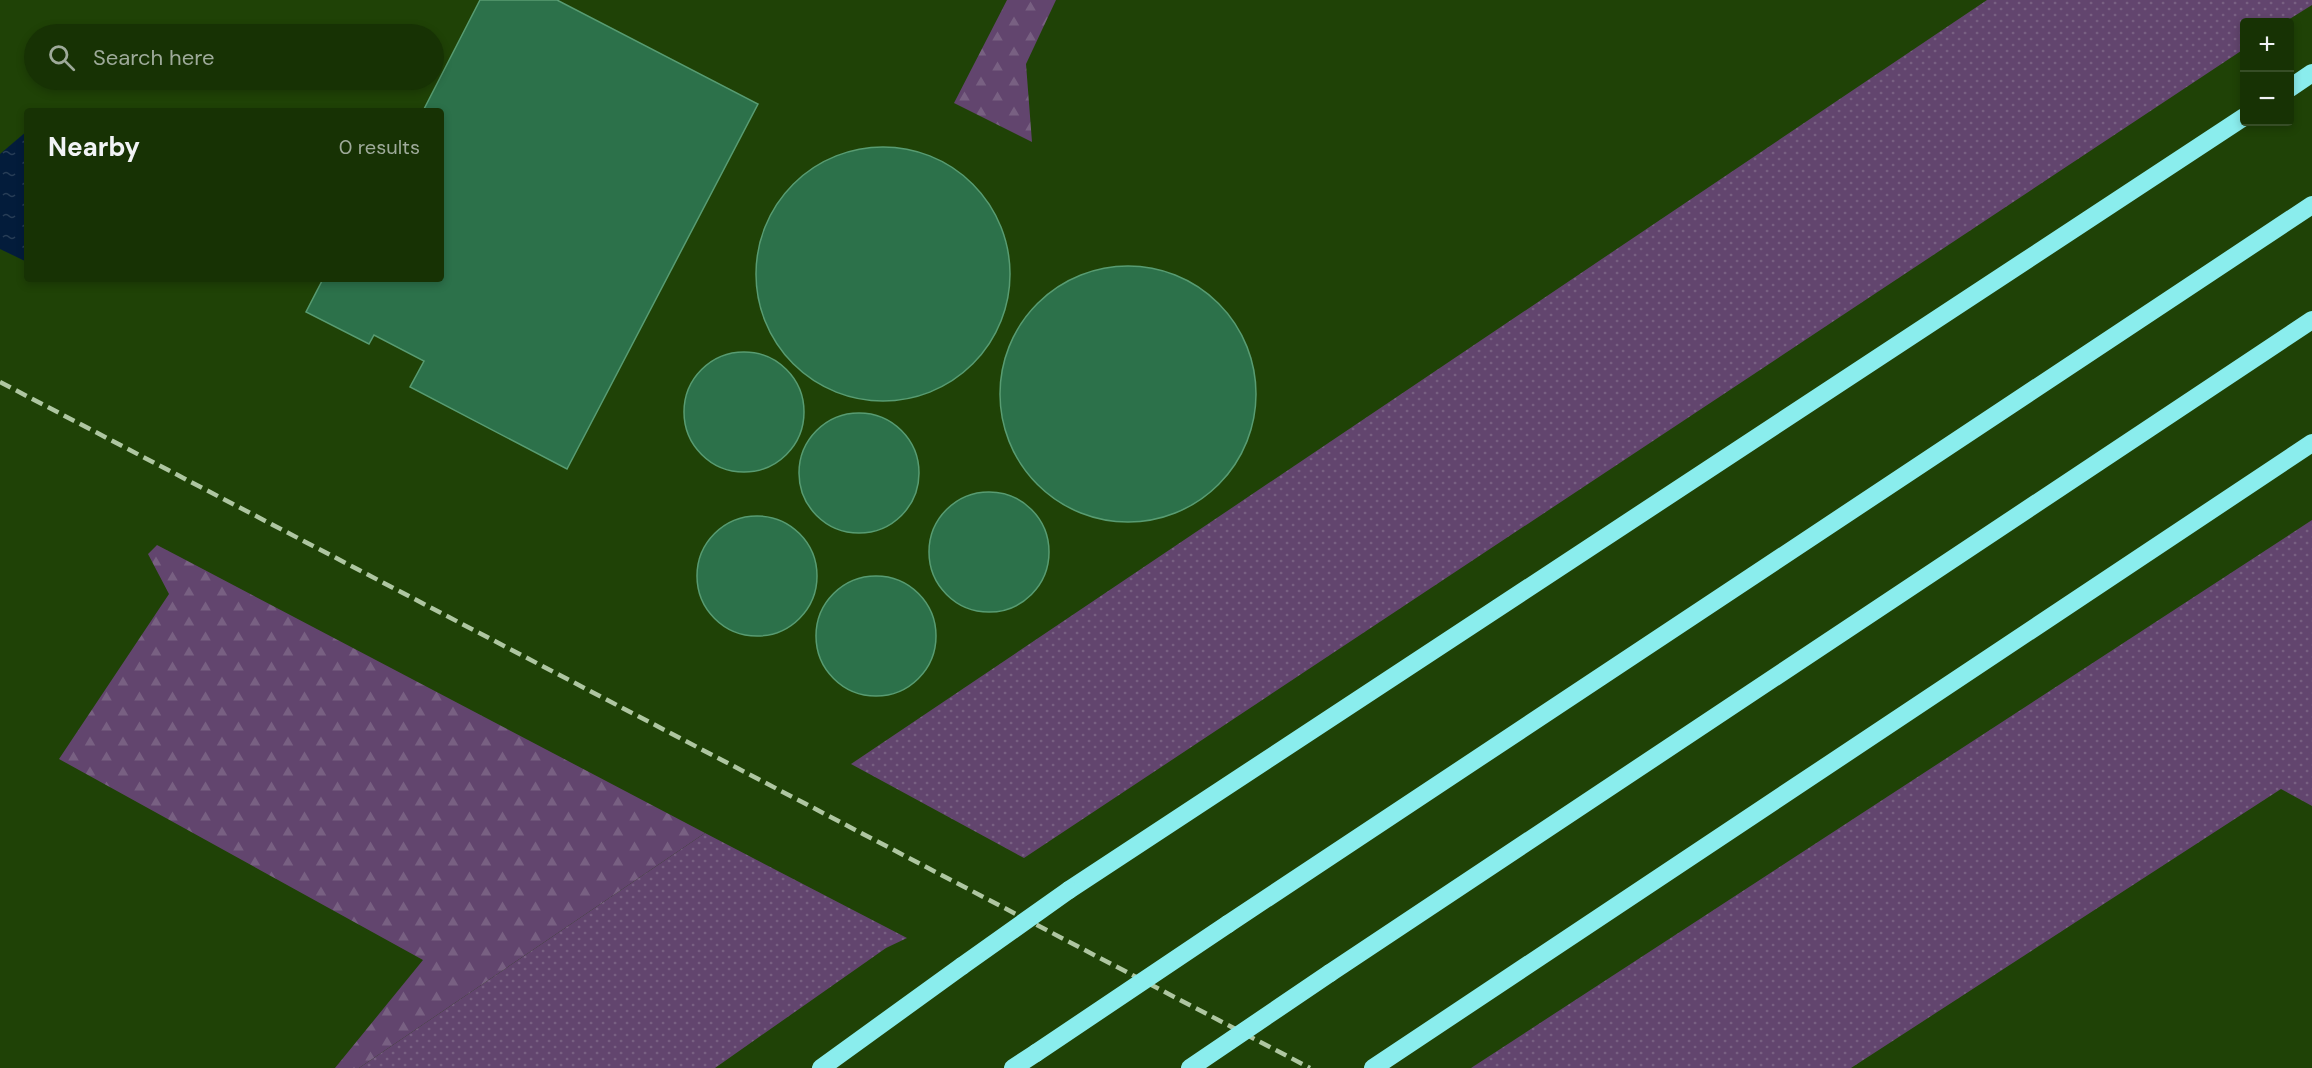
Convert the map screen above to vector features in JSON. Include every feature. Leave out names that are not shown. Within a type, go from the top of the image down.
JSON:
[{"type":"highway","points":[[2294,84],[2312,73]]},
{"type":"highway","points":[[821,1068],[1069,890],[2240,120]]},
{"type":"highway","points":[[1013,1068],[2312,205]]},
{"type":"highway","points":[[1190,1068],[2312,320]]},
{"type":"highway","points":[[1374,1068],[2312,443]]},
{"type":"green space","points":[[1007,0],[1056,0],[1026,64],[1032,142],[954,103]]},
{"type":"green space","points":[[1987,0],[2312,0],[2312,5],[2291,18],[2240,18],[2240,52],[1024,858],[851,764]]},
{"type":"green space","points":[[2312,520],[2312,806],[2281,789],[1851,1068],[1471,1068]]},
{"type":"green space","points":[[157,545],[705,833],[359,1068],[335,1068],[423,960],[59,759],[169,594],[148,554]]},
{"type":"green space","points":[[705,833],[907,938],[886,948],[715,1068],[359,1068]]},
{"type":"water","points":[[24,134],[24,261],[0,249],[0,154]]},
{"type":"building","points":[[480,0],[557,0],[758,104],[567,469],[410,387],[424,361],[374,335],[369,344],[306,312],[321,282],[444,282],[444,108],[425,108],[434,90],[444,90],[444,70]]},
{"type":"building","points":[[883,147],[920,152],[954,168],[973,184],[989,203],[1005,237],[1010,274],[1005,311],[989,345],[973,364],[954,380],[920,396],[883,401],[846,396],[812,380],[793,364],[777,345],[761,311],[756,274],[761,237],[777,203],[793,184],[812,168],[846,152]]},
{"type":"building","points":[[1128,266],[1153,269],[1177,276],[1209,295],[1227,313],[1246,345],[1253,369],[1256,394],[1253,419],[1246,443],[1227,475],[1209,493],[1177,512],[1153,519],[1128,522],[1103,519],[1079,512],[1047,493],[1029,475],[1010,443],[1003,419],[1000,394],[1003,369],[1010,345],[1029,313],[1047,295],[1079,276],[1103,269]]},
{"type":"building","points":[[744,352],[767,357],[786,370],[799,389],[804,412],[799,435],[786,454],[767,467],[744,472],[721,467],[702,454],[689,435],[684,412],[689,389],[702,370],[721,357]]},
{"type":"building","points":[[859,413],[882,418],[901,431],[914,450],[919,473],[914,496],[901,515],[882,528],[859,533],[836,528],[817,515],[804,496],[799,473],[804,450],[817,431],[836,418]]},
{"type":"building","points":[[989,492],[1012,497],[1031,510],[1044,529],[1049,552],[1044,575],[1031,594],[1012,607],[989,612],[966,607],[947,594],[934,575],[929,552],[934,529],[947,510],[966,497]]},
{"type":"building","points":[[757,516],[780,521],[799,534],[812,553],[817,576],[812,599],[799,618],[780,631],[757,636],[734,631],[715,618],[702,599],[697,576],[702,553],[715,534],[734,521]]},
{"type":"building","points":[[876,576],[899,581],[918,594],[931,613],[936,636],[931,659],[918,678],[899,691],[876,696],[853,691],[834,678],[821,659],[816,636],[821,613],[834,594],[853,581]]},
{"type":"railway","points":[[0,382],[1310,1068]]}]
